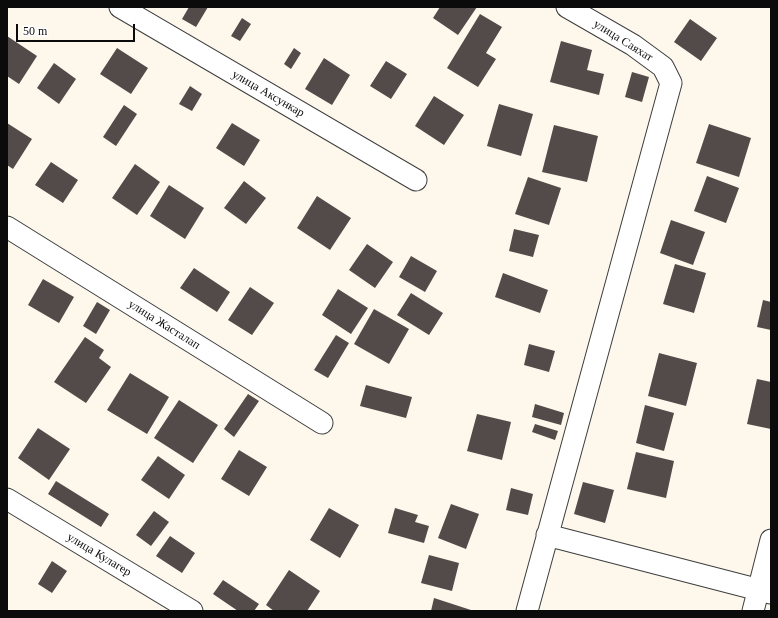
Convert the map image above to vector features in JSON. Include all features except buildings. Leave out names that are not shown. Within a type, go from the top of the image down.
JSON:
[{"type":"street","name":"улица Аксункар","points":[[120,7],[416,180]]},
{"type":"street","name":"улица Саяхат","points":[[547,535],[671,83],[663,67],[632,46],[567,7]]},
{"type":"street","name":"улица Жасталап","points":[[7,227],[322,423]]},
{"type":"street","name":"улица Кулагер","points":[[7,499],[192,611]]},
{"type":"street","points":[[527,611],[547,535],[765,592]]},
{"type":"street","points":[[753,611],[765,592],[771,540]]}]
